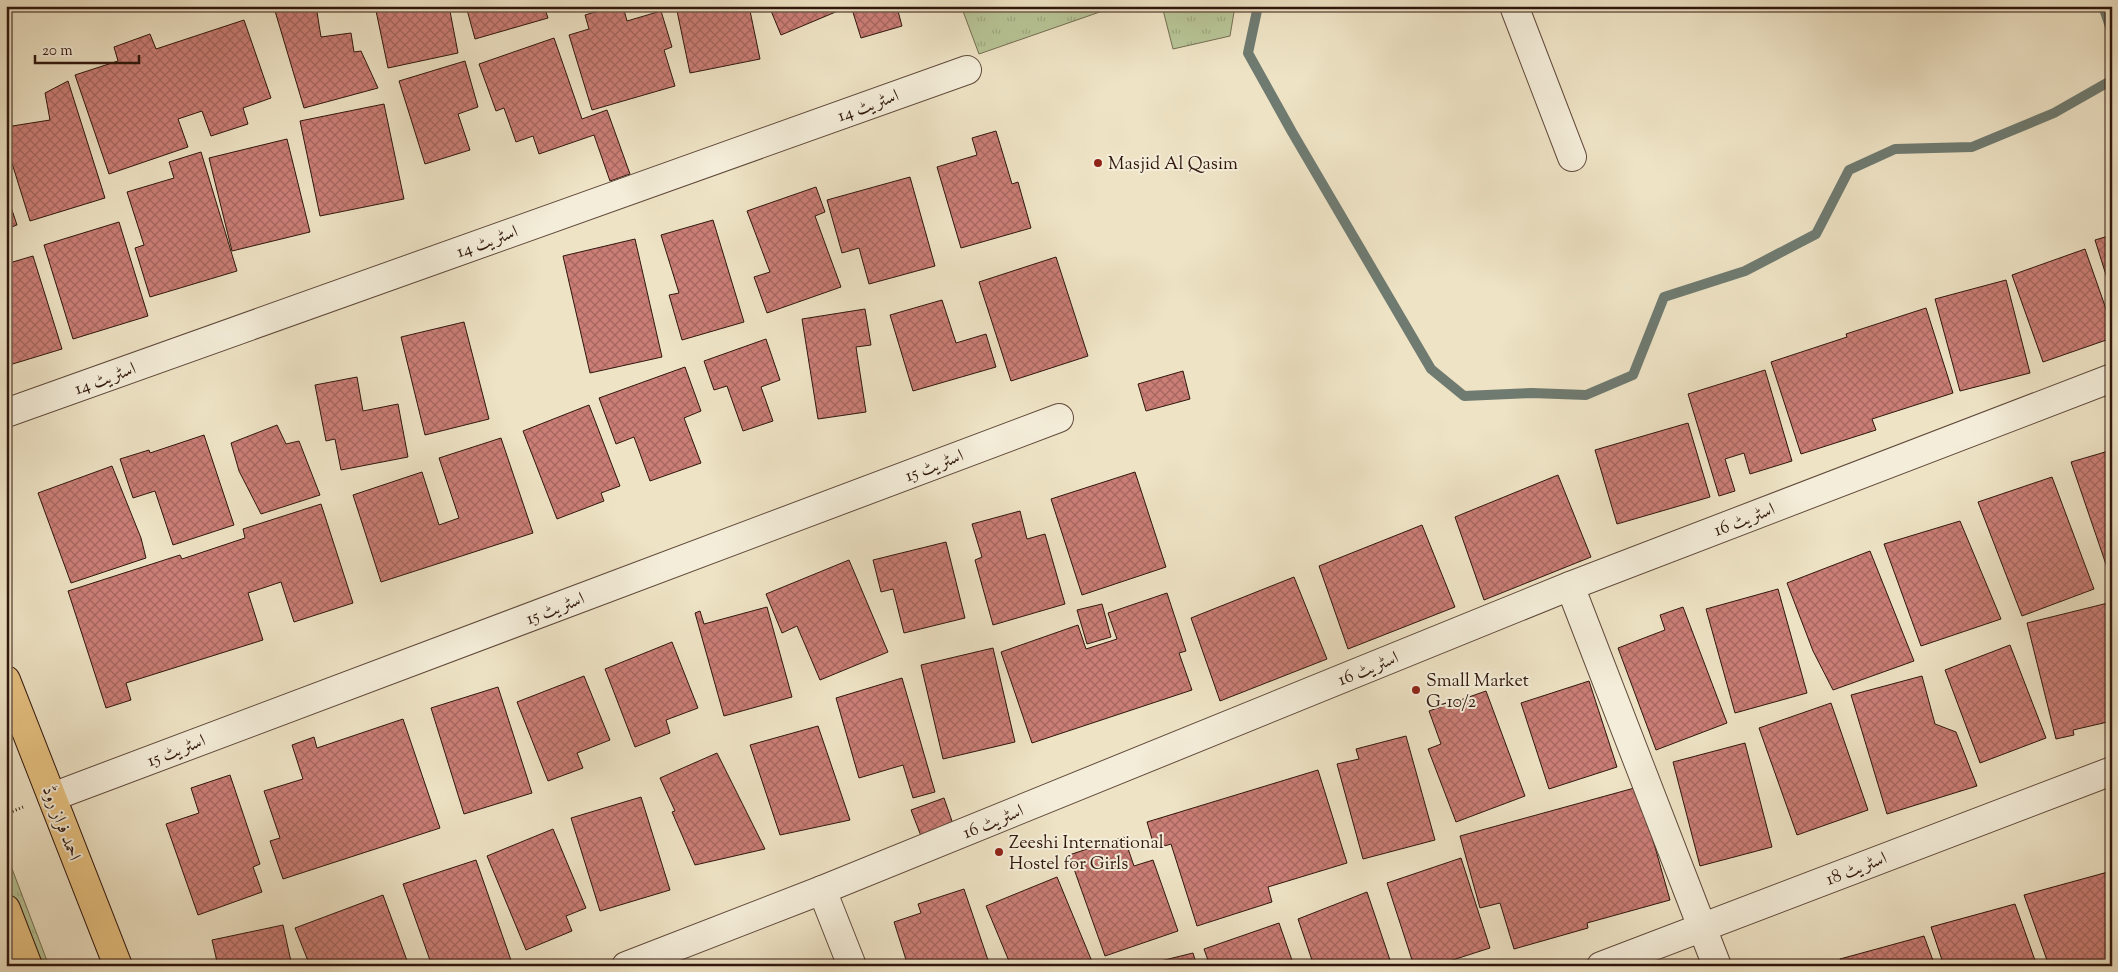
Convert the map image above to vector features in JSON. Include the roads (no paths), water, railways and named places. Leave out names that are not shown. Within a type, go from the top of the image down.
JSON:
[{"type":"main road","name":"احمد فراز روڈ","points":[[6,680],[118,966]]},
{"type":"main road","points":[[6,909],[28,966]]},
{"type":"street","points":[[1514,6],[1572,157]]},
{"type":"street","name":"اسٹریٹ 14","points":[[6,413],[967,70]]},
{"type":"street","name":"اسٹریٹ 16","points":[[626,966],[822,890],[1570,586],[2112,378]]},
{"type":"street","name":"اسٹریٹ 15","points":[[52,797],[1059,418]]},
{"type":"street","points":[[1570,586],[1716,966]]},
{"type":"street","name":"اسٹریٹ 18","points":[[1600,966],[2112,771]]},
{"type":"street","points":[[822,890],[852,966]]},
{"type":"waterway","points":[[1258,6],[1248,53],[1292,132],[1431,369],[1464,396],[1532,393],[1586,395],[1633,375],[1664,297],[1745,271],[1816,234],[1849,170],[1895,149],[1972,147],[2054,113],[2112,80]]},
{"type":"waterway","points":[[2103,6],[2112,32]]},
{"type":"place","name":"Masjid Al Qasim","points":[[1098,163]]},
{"type":"place","name":"Small Market G-10/2","points":[[1416,690]]},
{"type":"place","name":"Zeeshi International Hostel for Girls","points":[[999,852]]}]
